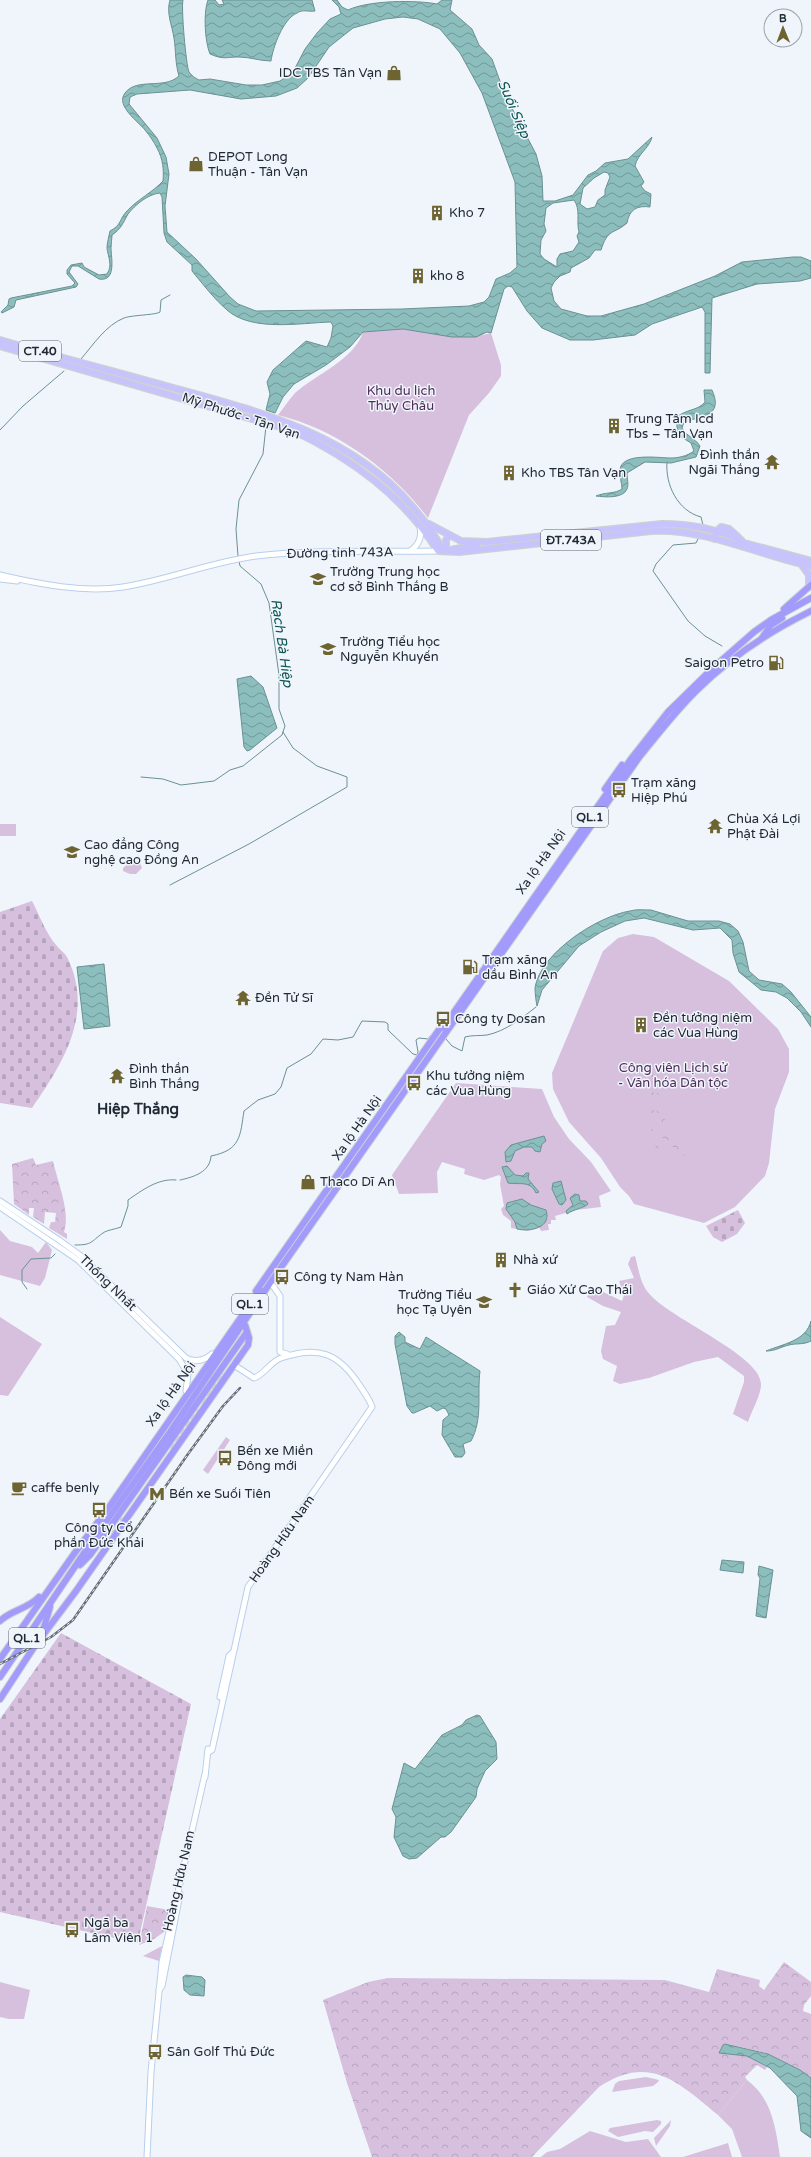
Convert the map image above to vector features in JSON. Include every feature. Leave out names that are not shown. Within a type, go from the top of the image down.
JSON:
[{"type":"highway","points":[[771,620],[810,586]]},
{"type":"highway","name":"QL.1","points":[[796,605],[811,594]]},
{"type":"highway","name":"QL.1","points":[[796,605],[811,599]]},
{"type":"highway","name":"Xa lộ Hà Nội","points":[[0,1659],[40,1601],[112,1503],[169,1418],[336,1178],[631,759],[684,693],[771,620],[796,605]]},
{"type":"highway","name":"Xa lộ Hà Nội","points":[[761,640],[771,625],[796,605]]},
{"type":"highway","name":"Xa lộ Hà Nội","points":[[0,1677],[70,1574],[90,1555],[107,1525],[271,1284],[361,1156],[409,1091],[410,1082],[435,1047],[440,1045],[451,1030],[603,810],[612,800],[613,794],[626,775],[671,717],[698,688],[751,646],[811,611]]},
{"type":"highway","name":"Xa lộ Hà Nội","points":[[751,646],[757,646],[770,638],[773,632]]},
{"type":"highway","name":"Xa lộ Hà Nội","points":[[0,1621],[38,1598],[169,1418],[186,1391],[199,1375],[212,1354],[257,1292]]},
{"type":"highway","name":"QL.1","points":[[0,1699],[32,1648],[41,1639],[248,1345],[248,1335],[244,1324]]},
{"type":"highway","points":[[224,1374],[248,1335]]},
{"type":"highway","name":"Xa lộ Hà Nội","points":[[107,1525],[248,1335]]},
{"type":"highway","points":[[199,1410],[203,1404]]},
{"type":"highway","points":[[123,1518],[171,1449]]},
{"type":"highway","points":[[107,1525],[117,1532]]},
{"type":"highway","name":"QL.1","points":[[67,1602],[106,1543]]},
{"type":"highway","name":"QL.1","points":[[41,1639],[53,1600]]},
{"type":"highway","name":"Xa lộ Hà Nội","points":[[0,1627],[9,1615],[40,1601]]},
{"type":"highway","name":"QL.1","points":[[0,1695],[8,1686]]},
{"type":"main road","name":"Mỹ Phước - Tân Vạn","points":[[0,340],[294,431],[314,441],[365,472],[393,496],[442,551],[464,551],[651,532],[676,531],[703,536],[716,535],[811,560]]},
{"type":"main road","name":"Mỹ Phước - Tân Vạn","points":[[0,346],[254,411],[278,418],[331,442],[370,466],[403,495],[427,523],[442,551]]},
{"type":"main road","points":[[365,472],[370,466]]},
{"type":"main road","name":"Mỹ Phước - Tân Vạn","points":[[427,523],[458,540],[466,542],[487,542],[662,524],[695,527],[800,564],[811,566]]},
{"type":"main road","name":"Mỹ Phước - Tân Vạn","points":[[716,535],[721,526],[726,527],[743,542]]},
{"type":"main road","points":[[409,552],[415,547],[420,539],[420,527]]},
{"type":"main road","points":[[442,551],[449,535]]},
{"type":"main road","points":[[442,551],[458,540]]},
{"type":"main road","name":"Đường tỉnh 743A","points":[[20,580],[84,588],[123,587],[224,562],[243,559],[312,552],[442,551],[455,547],[487,542]]},
{"type":"main road","points":[[800,564],[808,573],[810,586]]},
{"type":"main road","name":"ĐT.743A","points":[[0,575],[20,580]]},
{"type":"main road","name":"ĐT.743A","points":[[0,579],[12,581],[20,580]]},
{"type":"main road","name":"Thống Nhất","points":[[0,1201],[59,1240],[181,1357],[188,1374],[186,1391]]},
{"type":"main road","name":"Thống Nhất","points":[[0,1207],[79,1258]]},
{"type":"main road","name":"Hoàng Hữu Nam","points":[[147,2157],[151,2072],[159,1990],[158,1986],[166,1937],[210,1752],[229,1656],[232,1653],[248,1587],[372,1413],[373,1404],[354,1372],[338,1357],[315,1350],[299,1351],[286,1355],[280,1352],[280,1296],[271,1284]]},
{"type":"main road","name":"Hoàng Hữu Nam","points":[[234,1365],[254,1378],[282,1358],[315,1353],[337,1358],[348,1368],[371,1405],[372,1410],[328,1474]]},
{"type":"main road","name":"Thống Nhất","points":[[181,1357],[197,1361],[205,1359],[212,1354]]},
{"type":"green space","name":"Khu du lịch Thủy Châu","points":[[384,329],[412,330],[463,337],[491,333],[501,365],[501,376],[489,393],[469,415],[428,518],[414,500],[398,484],[381,468],[362,454],[322,431],[278,415],[295,393],[303,386],[334,366],[352,350],[359,342],[363,332]]},
{"type":"green space","points":[[0,824],[16,824],[16,836],[0,836]]},
{"type":"green space","points":[[132,861],[140,863],[142,868],[136,874],[130,874],[123,871],[123,868]]},
{"type":"green space","points":[[32,901],[43,925],[53,941],[67,957],[75,978],[78,998],[72,1037],[44,1091],[32,1108],[0,1103],[0,912]]},
{"type":"green space","name":"Công viên Lịch sử - Văn hóa Dân tộc","points":[[633,934],[654,937],[729,981],[778,1029],[789,1049],[789,1072],[775,1109],[769,1163],[765,1176],[735,1207],[704,1223],[634,1204],[629,1196],[620,1187],[601,1158],[569,1122],[553,1089],[552,1073],[603,951],[618,938]]},
{"type":"green space","points":[[658,1058],[661,1058],[660,1118],[657,1118]]},
{"type":"green space","points":[[648,1059],[653,1059],[654,1118],[649,1119]]},
{"type":"green space","points":[[456,1083],[542,1089],[554,1117],[569,1139],[591,1162],[611,1191],[599,1196],[601,1207],[576,1210],[555,1216],[556,1220],[551,1220],[551,1224],[548,1224],[549,1230],[541,1231],[539,1227],[528,1231],[511,1228],[511,1221],[503,1215],[501,1209],[504,1206],[500,1184],[501,1177],[499,1175],[484,1180],[464,1174],[465,1169],[442,1162],[437,1172],[438,1193],[399,1194],[392,1175]]},
{"type":"green space","points":[[661,1118],[665,1119],[665,1134],[687,1153],[683,1156],[657,1133],[660,1129]]},
{"type":"green space","points":[[654,1129],[653,1140],[668,1152],[665,1155],[649,1140],[649,1130]]},
{"type":"green space","points":[[33,1158],[36,1165],[53,1161],[65,1206],[66,1224],[64,1232],[67,1234],[67,1239],[49,1228],[51,1222],[55,1222],[56,1213],[45,1212],[44,1224],[33,1217],[34,1208],[29,1208],[29,1215],[14,1204],[12,1164]]},
{"type":"green space","points":[[738,1210],[745,1223],[737,1234],[722,1242],[713,1237],[706,1226]]},
{"type":"green space","points":[[0,1230],[10,1241],[32,1247],[38,1253],[46,1242],[52,1250],[45,1278],[40,1286],[0,1275]]},
{"type":"green space","points":[[635,1256],[641,1279],[647,1291],[657,1302],[731,1349],[747,1361],[757,1373],[761,1389],[748,1422],[733,1414],[744,1382],[744,1376],[718,1357],[694,1362],[649,1378],[620,1384],[613,1381],[617,1366],[603,1359],[601,1351],[606,1326],[615,1325],[621,1312],[603,1306],[587,1297],[593,1287],[622,1301],[624,1295],[619,1281],[634,1278],[628,1264],[631,1257]]},
{"type":"green space","points":[[0,1317],[42,1344],[8,1396],[0,1395]]},
{"type":"green space","points":[[226,1437],[230,1440],[208,1474],[203,1470]]},
{"type":"green space","points":[[61,1633],[191,1704],[138,1942],[136,1943],[0,1912],[0,1719]]},
{"type":"green space","points":[[147,1906],[169,1910],[164,1932],[154,1939],[139,1945]]},
{"type":"green space","points":[[162,1946],[159,1961],[143,1956]]},
{"type":"green space","points":[[784,1962],[811,1982],[811,1996],[804,2005],[803,2011],[811,2014],[811,2078],[800,2070],[766,2053],[728,2044],[723,2045],[719,2053],[747,2056],[767,2067],[765,2070],[757,2065],[745,2077],[747,2080],[718,2115],[690,2092],[663,2076],[649,2072],[634,2073],[617,2077],[599,2087],[532,2157],[372,2157],[347,2083],[323,2000],[368,1982],[388,1978],[665,1980],[709,1992],[717,1969],[760,1980],[759,1986],[764,1990]]},
{"type":"green space","points":[[0,1982],[30,1990],[24,2019],[9,2019],[0,2017]]},
{"type":"green space","points":[[646,2077],[659,2080],[653,2086],[612,2092],[615,2084],[619,2081]]},
{"type":"green space","points":[[747,2080],[755,2087],[767,2105],[777,2136],[780,2157],[742,2157],[732,2129],[718,2115]]},
{"type":"green space","points":[[657,2120],[661,2121],[661,2124],[653,2132],[645,2131],[618,2137],[608,2131],[610,2128]]},
{"type":"green space","points":[[671,2120],[670,2126],[656,2146],[654,2138]]},
{"type":"green space","points":[[590,2131],[626,2142],[648,2139],[661,2157],[541,2157],[547,2152],[560,2149]]},
{"type":"green space","points":[[728,2143],[732,2157],[683,2157]]},
{"type":"water","points":[[170,0],[183,0],[183,24],[187,59],[189,72],[192,76],[199,80],[210,79],[246,85],[262,85],[280,81],[293,72],[305,49],[317,33],[330,19],[341,14],[339,7],[332,0],[337,0],[342,7],[348,10],[368,4],[418,2],[437,4],[442,0],[452,0],[450,10],[472,29],[479,45],[492,59],[505,95],[536,154],[542,176],[543,201],[555,201],[573,195],[588,175],[596,171],[605,163],[628,159],[652,137],[651,141],[638,158],[635,166],[644,182],[641,186],[645,191],[651,194],[650,207],[634,209],[628,218],[627,223],[606,238],[601,250],[595,250],[589,258],[571,268],[570,272],[560,276],[554,282],[551,288],[554,301],[561,309],[587,316],[601,316],[644,304],[715,276],[742,262],[801,257],[811,261],[811,278],[800,281],[757,284],[712,298],[710,373],[705,373],[705,312],[702,307],[652,324],[635,335],[593,340],[570,340],[542,328],[527,311],[512,287],[508,286],[504,289],[491,333],[487,332],[476,337],[452,337],[403,329],[363,332],[350,347],[326,365],[294,384],[283,397],[275,413],[266,410],[270,394],[267,382],[273,370],[306,341],[327,347],[331,338],[333,326],[331,322],[276,325],[262,324],[237,317],[227,310],[192,271],[192,265],[167,242],[164,233],[162,197],[160,193],[151,195],[134,207],[120,228],[112,235],[112,268],[108,277],[105,279],[99,279],[78,266],[72,266],[69,272],[78,284],[76,287],[16,300],[14,307],[2,313],[1,312],[8,305],[9,299],[11,298],[72,286],[75,283],[67,274],[67,270],[71,265],[82,263],[84,267],[99,275],[107,274],[110,267],[107,248],[110,231],[119,224],[124,214],[131,207],[163,181],[163,164],[161,156],[149,134],[125,108],[123,98],[125,93],[130,88],[143,84],[166,82],[179,76],[169,14]],"holes":[[[403,17],[418,19],[440,29],[460,53],[482,93],[515,182],[517,267],[510,273],[496,279],[489,297],[484,302],[469,306],[402,309],[256,311],[238,304],[196,259],[167,232],[165,206],[169,174],[166,157],[157,138],[129,104],[130,97],[137,94],[190,90],[241,99],[276,96],[297,88],[308,78],[329,47],[353,28],[385,19]],[[604,172],[608,173],[610,177],[605,190],[605,195],[598,200],[595,207],[587,209],[580,204],[583,188],[594,178]],[[574,200],[578,212],[579,232],[577,236],[579,242],[573,251],[560,254],[557,259],[557,267],[544,259],[540,254],[541,240],[546,231],[544,224],[546,208],[553,203]]]},
{"type":"water","points":[[208,0],[215,0],[219,5],[224,4],[222,0],[312,0],[315,11],[299,12],[287,21],[276,41],[271,61],[243,57],[222,58],[210,54],[208,49],[205,20]]},
{"type":"water","points":[[704,390],[712,390],[715,399],[715,406],[713,410],[709,414],[684,422],[682,428],[700,446],[696,457],[671,463],[645,462],[627,473],[628,486],[625,492],[613,497],[596,496],[616,492],[622,489],[620,470],[622,464],[627,461],[642,457],[677,458],[694,451],[691,443],[678,435],[676,418],[683,413],[699,407],[705,402]]},
{"type":"water","points":[[251,676],[263,687],[277,728],[247,751],[244,747],[237,679]]},
{"type":"water","points":[[632,910],[651,910],[688,921],[719,921],[730,924],[738,931],[743,942],[749,971],[759,980],[782,984],[791,992],[811,1017],[811,1027],[801,1012],[787,998],[776,992],[761,990],[739,972],[733,953],[732,940],[720,928],[693,930],[644,918],[625,921],[601,932],[579,946],[542,990],[537,1006],[535,988],[539,975],[547,962],[572,938],[602,920],[617,914]]},
{"type":"water","points":[[104,964],[110,1026],[84,1029],[77,967]]},
{"type":"water","points":[[544,1136],[546,1141],[542,1144],[540,1152],[535,1151],[532,1147],[524,1147],[515,1151],[511,1161],[506,1162],[505,1152],[511,1145]]},
{"type":"water","points":[[507,1166],[515,1175],[523,1176],[526,1173],[529,1173],[528,1179],[539,1192],[536,1193],[531,1186],[508,1183],[502,1167]]},
{"type":"water","points":[[561,1181],[566,1200],[562,1205],[559,1204],[552,1189],[553,1183]]},
{"type":"water","points":[[575,1194],[579,1195],[580,1201],[586,1201],[588,1204],[567,1214],[566,1211],[573,1205],[570,1198]]},
{"type":"water","points":[[522,1199],[531,1205],[546,1210],[546,1221],[543,1225],[528,1230],[517,1229],[515,1222],[506,1209],[507,1203]]},
{"type":"water","points":[[811,1321],[811,1341],[766,1351],[786,1344],[799,1337],[808,1328]]},
{"type":"water","points":[[399,1332],[405,1337],[405,1342],[420,1349],[426,1337],[480,1371],[477,1424],[471,1441],[463,1444],[465,1453],[462,1457],[455,1457],[442,1435],[443,1420],[449,1415],[446,1409],[443,1408],[437,1411],[430,1406],[412,1413],[407,1406],[395,1344],[395,1336]]},
{"type":"water","points":[[722,1560],[744,1562],[743,1573],[720,1570]]},
{"type":"water","points":[[759,1566],[773,1570],[766,1618],[756,1616],[760,1578],[758,1575]]},
{"type":"water","points":[[477,1715],[480,1716],[496,1742],[497,1759],[485,1771],[477,1789],[476,1797],[451,1832],[445,1837],[441,1837],[417,1858],[409,1859],[403,1856],[394,1837],[396,1817],[392,1809],[404,1763],[415,1769],[442,1735],[462,1725],[466,1720]]},
{"type":"water","points":[[186,1975],[202,1977],[205,1980],[204,1996],[190,1995],[184,1990],[183,1977]]},
{"type":"water","points":[[725,2044],[768,2054],[800,2070],[811,2078],[811,2138],[801,2131],[797,2096],[770,2068],[747,2056],[719,2053]]},
{"type":"waterway","points":[[81,359],[111,325],[124,318],[160,312],[161,300],[170,295]]},
{"type":"waterway","points":[[0,430],[23,406],[64,371]]},
{"type":"waterway","name":"Rạch Bà Hiệp","points":[[238,556],[236,529],[239,500],[263,454],[266,426]]},
{"type":"waterway","points":[[667,462],[668,479],[675,496],[686,509],[701,517],[703,525]]},
{"type":"waterway","points":[[699,537],[696,543],[673,545],[656,564],[653,571],[688,621],[705,636],[722,646]]},
{"type":"waterway","name":"Rạch Bà Hiệp","points":[[141,777],[163,779],[181,785],[214,781],[230,770],[243,766],[282,735],[285,726],[279,709],[279,675],[269,603],[261,584],[240,566],[239,561]]},
{"type":"waterway","points":[[170,885],[249,844],[347,787],[347,777],[317,766],[293,748],[283,732]]},
{"type":"waterway","points":[[446,1039],[452,1046],[462,1051],[465,1037],[494,1033],[513,1024],[536,1007]]},
{"type":"waterway","points":[[180,1180],[200,1173],[208,1166],[211,1156],[228,1150],[234,1146],[240,1135],[244,1111],[258,1100],[275,1094],[281,1087],[287,1068],[311,1054],[323,1039],[338,1040],[353,1037],[362,1021],[385,1022],[388,1024],[388,1030],[413,1054],[417,1055],[416,1040],[419,1038],[428,1039],[431,1035]]},
{"type":"waterway","points":[[75,1245],[88,1244],[105,1232],[121,1227],[128,1206],[128,1200],[156,1183],[176,1180]]},
{"type":"waterway","points":[[27,1289],[22,1282],[22,1270],[31,1259],[51,1258],[55,1254]]},
{"type":"tunnel","points":[[203,1404],[224,1374]]},
{"type":"tunnel","points":[[171,1449],[199,1410]]},
{"type":"tunnel","points":[[106,1543],[123,1518]]},
{"type":"railway","points":[[0,1664],[51,1637],[73,1620],[188,1454],[223,1406],[240,1388]]},
{"type":"place","name":"IDC TBS Tân Vạn","points":[[394,73]]},
{"type":"place","name":"DEPOT Long Thuận - Tân Vạn","points":[[196,164]]},
{"type":"place","name":"Kho 7","points":[[437,213]]},
{"type":"place","name":"kho 8","points":[[418,276]]},
{"type":"place","name":"Trung Tâm Icd Tbs – Tân Vạn","points":[[614,426]]},
{"type":"place","name":"Đình thần Ngãi Thắng","points":[[772,462]]},
{"type":"place","name":"Kho TBS Tân Vạn","points":[[509,473]]},
{"type":"place","name":"Trường Trung học cơ sở Bình Thắng B","points":[[318,579]]},
{"type":"place","name":"Trường Tiểu học Nguyễn Khuyến","points":[[328,649]]},
{"type":"place","name":"Saigon Petro","points":[[776,663]]},
{"type":"place","name":"Trạm xăng Hiệp Phú","points":[[619,790]]},
{"type":"place","name":"Chùa Xá Lợi Phật Đài","points":[[715,826]]},
{"type":"place","name":"Cao đẳng Công nghệ cao Đồng An","points":[[72,852]]},
{"type":"place","name":"Trạm xăng dầu Bình An","points":[[470,967]]},
{"type":"place","name":"Đền Tử Sĩ","points":[[243,998]]},
{"type":"place","name":"Công ty Dosan","points":[[443,1019]]},
{"type":"place","name":"Đền tưởng niệm các Vua Hùng","points":[[641,1025]]},
{"type":"place","name":"Đình thần Bình Thắng","points":[[117,1076]]},
{"type":"place","name":"Khu tưởng niệm các Vua Hùng","points":[[414,1083]]},
{"type":"place","name":"Thaco Dĩ An","points":[[308,1182]]},
{"type":"place","name":"Nhà xứ","points":[[501,1260]]},
{"type":"place","name":"Công ty Nam Hàn","points":[[282,1277]]},
{"type":"place","name":"Giáo Xứ Cao Thái","points":[[515,1290]]},
{"type":"place","name":"Trường Tiểu học Tạ Uyên","points":[[484,1302]]},
{"type":"place","name":"Bến xe Miền Đông mới","points":[[225,1458]]},
{"type":"place","name":"caffe benly","points":[[19,1488]]},
{"type":"place","name":"Bến xe Suối Tiên","points":[[157,1494]]},
{"type":"place","name":"Công ty Cổ phần Đức Khải","points":[[99,1510]]},
{"type":"place","name":"Ngã ba Lâm Viên 1","points":[[72,1930]]},
{"type":"place","name":"Sân Golf Thủ Đức","points":[[155,2052]]},
{"type":"district","name":"Hiệp Thắng","points":[[138,1109]]},
{"type":"water label","name":"Suối Siệp","points":[[514,109]]}]
